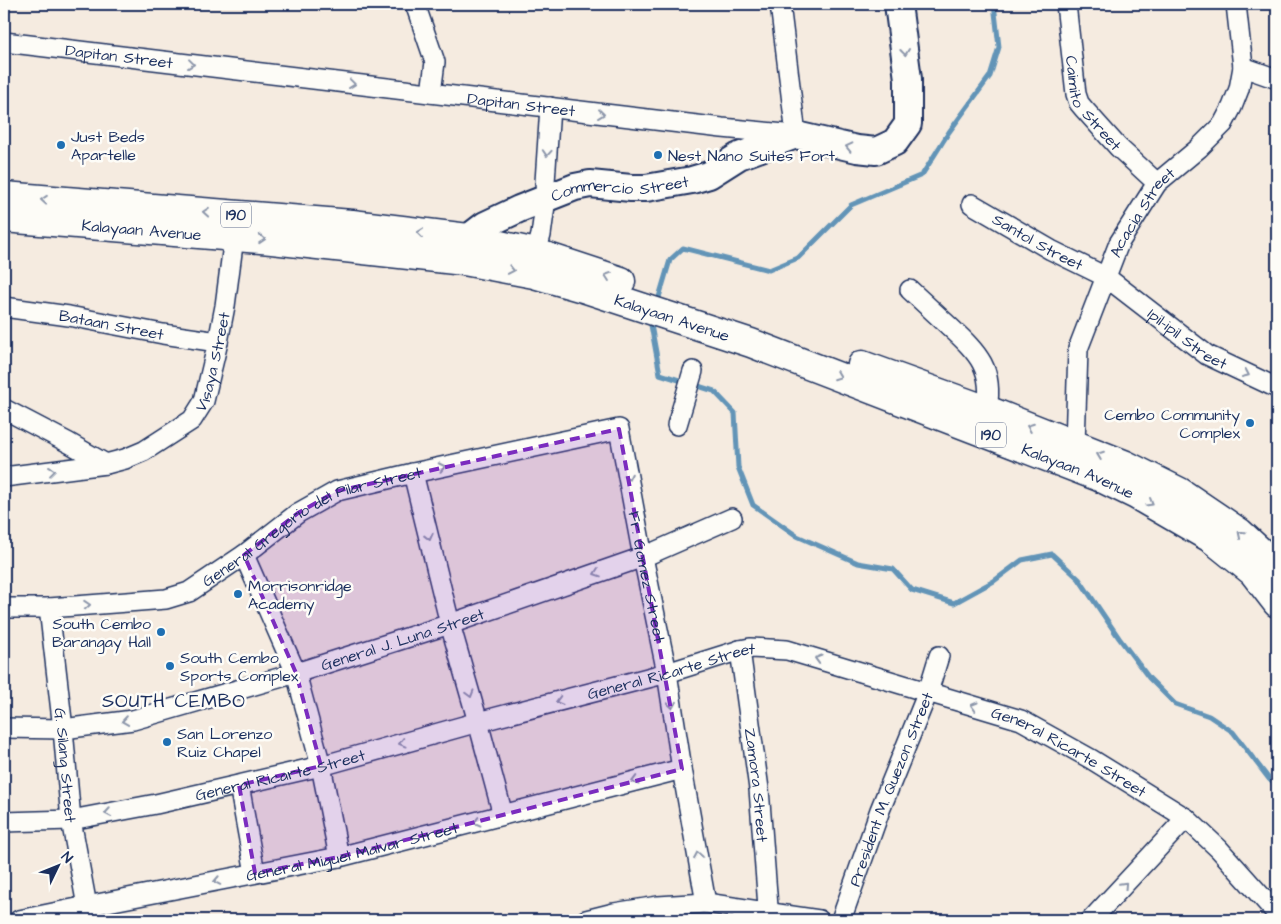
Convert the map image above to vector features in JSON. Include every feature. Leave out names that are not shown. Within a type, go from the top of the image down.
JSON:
[{"type":"main road","name":"Kalayaan Avenue","points":[[4,196],[342,224],[466,249],[534,274],[631,294]]},
{"type":"main road","name":"Kalayaan Avenue","points":[[4,218],[272,240],[536,254],[631,294],[987,410],[1126,465],[1180,492],[1239,532],[1277,567]]},
{"type":"main road","name":"Kalayaan Avenue","points":[[679,310],[752,343],[1099,477],[1136,495],[1212,538],[1253,572],[1277,602]]},
{"type":"street","points":[[415,4],[435,62],[431,93]]},
{"type":"street","points":[[780,4],[796,135]]},
{"type":"street","name":"Dapitan Street","points":[[4,42],[722,128],[796,135],[857,149],[876,151],[895,142],[908,124],[908,79],[898,4]]},
{"type":"street","name":"Caimito Street","points":[[1066,4],[1076,94],[1079,103],[1118,147],[1157,183]]},
{"type":"street","name":"Acacia Street","points":[[1075,445],[1078,349],[1119,243],[1157,183],[1199,148],[1223,124],[1239,89],[1243,67],[1236,4]]},
{"type":"street","points":[[1243,67],[1277,79]]},
{"type":"street","points":[[536,254],[541,235],[546,198],[545,182],[550,107]]},
{"type":"street","name":"Commercio Street","points":[[466,249],[485,225],[575,187],[590,184],[646,188],[692,180],[709,175],[739,156],[796,135]]},
{"type":"street","name":"Santol Street","points":[[972,204],[1051,250],[1106,277]]},
{"type":"street","name":"Visaya Street","points":[[4,477],[106,464],[125,459],[144,451],[192,420],[204,401],[218,342],[234,237]]},
{"type":"street","name":"Ipil-ipil Street","points":[[1106,277],[1207,355],[1277,388]]},
{"type":"street","points":[[910,290],[970,346],[981,360],[988,380],[989,396],[987,410]]},
{"type":"street","name":"Bataan Street","points":[[4,307],[70,316],[163,334],[218,342]]},
{"type":"street","points":[[677,424],[693,372]]},
{"type":"street","points":[[4,409],[106,464]]},
{"type":"street","name":"General Gregorio del Pilar Street","points":[[4,608],[49,608],[166,599],[189,592],[244,555],[298,513],[332,493],[413,473],[619,429]]},
{"type":"street","name":"Fr. Gomez Street","points":[[619,429],[667,673],[706,903]]},
{"type":"street","points":[[413,473],[450,624],[503,816]]},
{"type":"street","name":"General J. Luna Street","points":[[4,728],[63,729],[133,720],[296,673],[450,624],[643,557],[732,518]]},
{"type":"street","points":[[244,555],[296,673],[321,766],[339,857]]},
{"type":"street","name":"G. Silang Street","points":[[49,608],[71,820],[88,913]]},
{"type":"street","name":"General Ricarte Street","points":[[4,822],[71,820],[135,808],[321,766],[478,722],[667,673],[740,650],[750,648],[787,650],[1021,720],[1092,758],[1186,818],[1219,849],[1277,914]]},
{"type":"street","name":"Zamora Street","points":[[740,650],[759,789],[769,916]]},
{"type":"street","name":"President M. Quezon Street","points":[[841,920],[880,810],[928,692],[939,656]]},
{"type":"street","name":"General Miguel Malvar Street","points":[[19,920],[88,913],[255,873],[339,857],[682,769]]},
{"type":"street","points":[[239,785],[255,873]]},
{"type":"street","points":[[1091,920],[1186,818]]},
{"type":"street","points":[[586,920],[614,912],[658,906],[706,903],[769,916],[819,920]]},
{"type":"highlighted area","points":[[619,429],[682,769],[339,857],[255,873],[239,785],[321,766],[296,673],[244,555],[298,513],[337,491]]},
{"type":"waterway","points":[[657,304],[670,260],[683,248],[769,270],[798,258],[851,205],[922,175],[949,132],[990,76],[999,47],[994,4]]},
{"type":"waterway","points":[[653,319],[651,325],[660,374],[714,391],[735,413],[738,467],[753,505],[797,536],[858,563],[893,569],[912,590],[954,603],[994,581],[1022,560],[1052,554],[1079,579],[1149,678],[1175,704],[1209,716],[1233,732],[1277,787]]},
{"type":"place","name":"Just Beds Apartelle","points":[[61,145]]},
{"type":"place","name":"Nest Nano Suites Fort","points":[[658,155]]},
{"type":"place","name":"Cembo Community Complex","points":[[1250,423]]},
{"type":"place","name":"Morrisonridge Academy","points":[[238,594]]},
{"type":"place","name":"South Cembo Barangay Hall","points":[[161,632]]},
{"type":"place","name":"South Cembo Sports Complex","points":[[170,666]]},
{"type":"place","name":"San Lorenzo Ruiz Chapel","points":[[167,742]]},
{"type":"district","name":"SOUTH CEMBO","points":[[174,700]]}]
